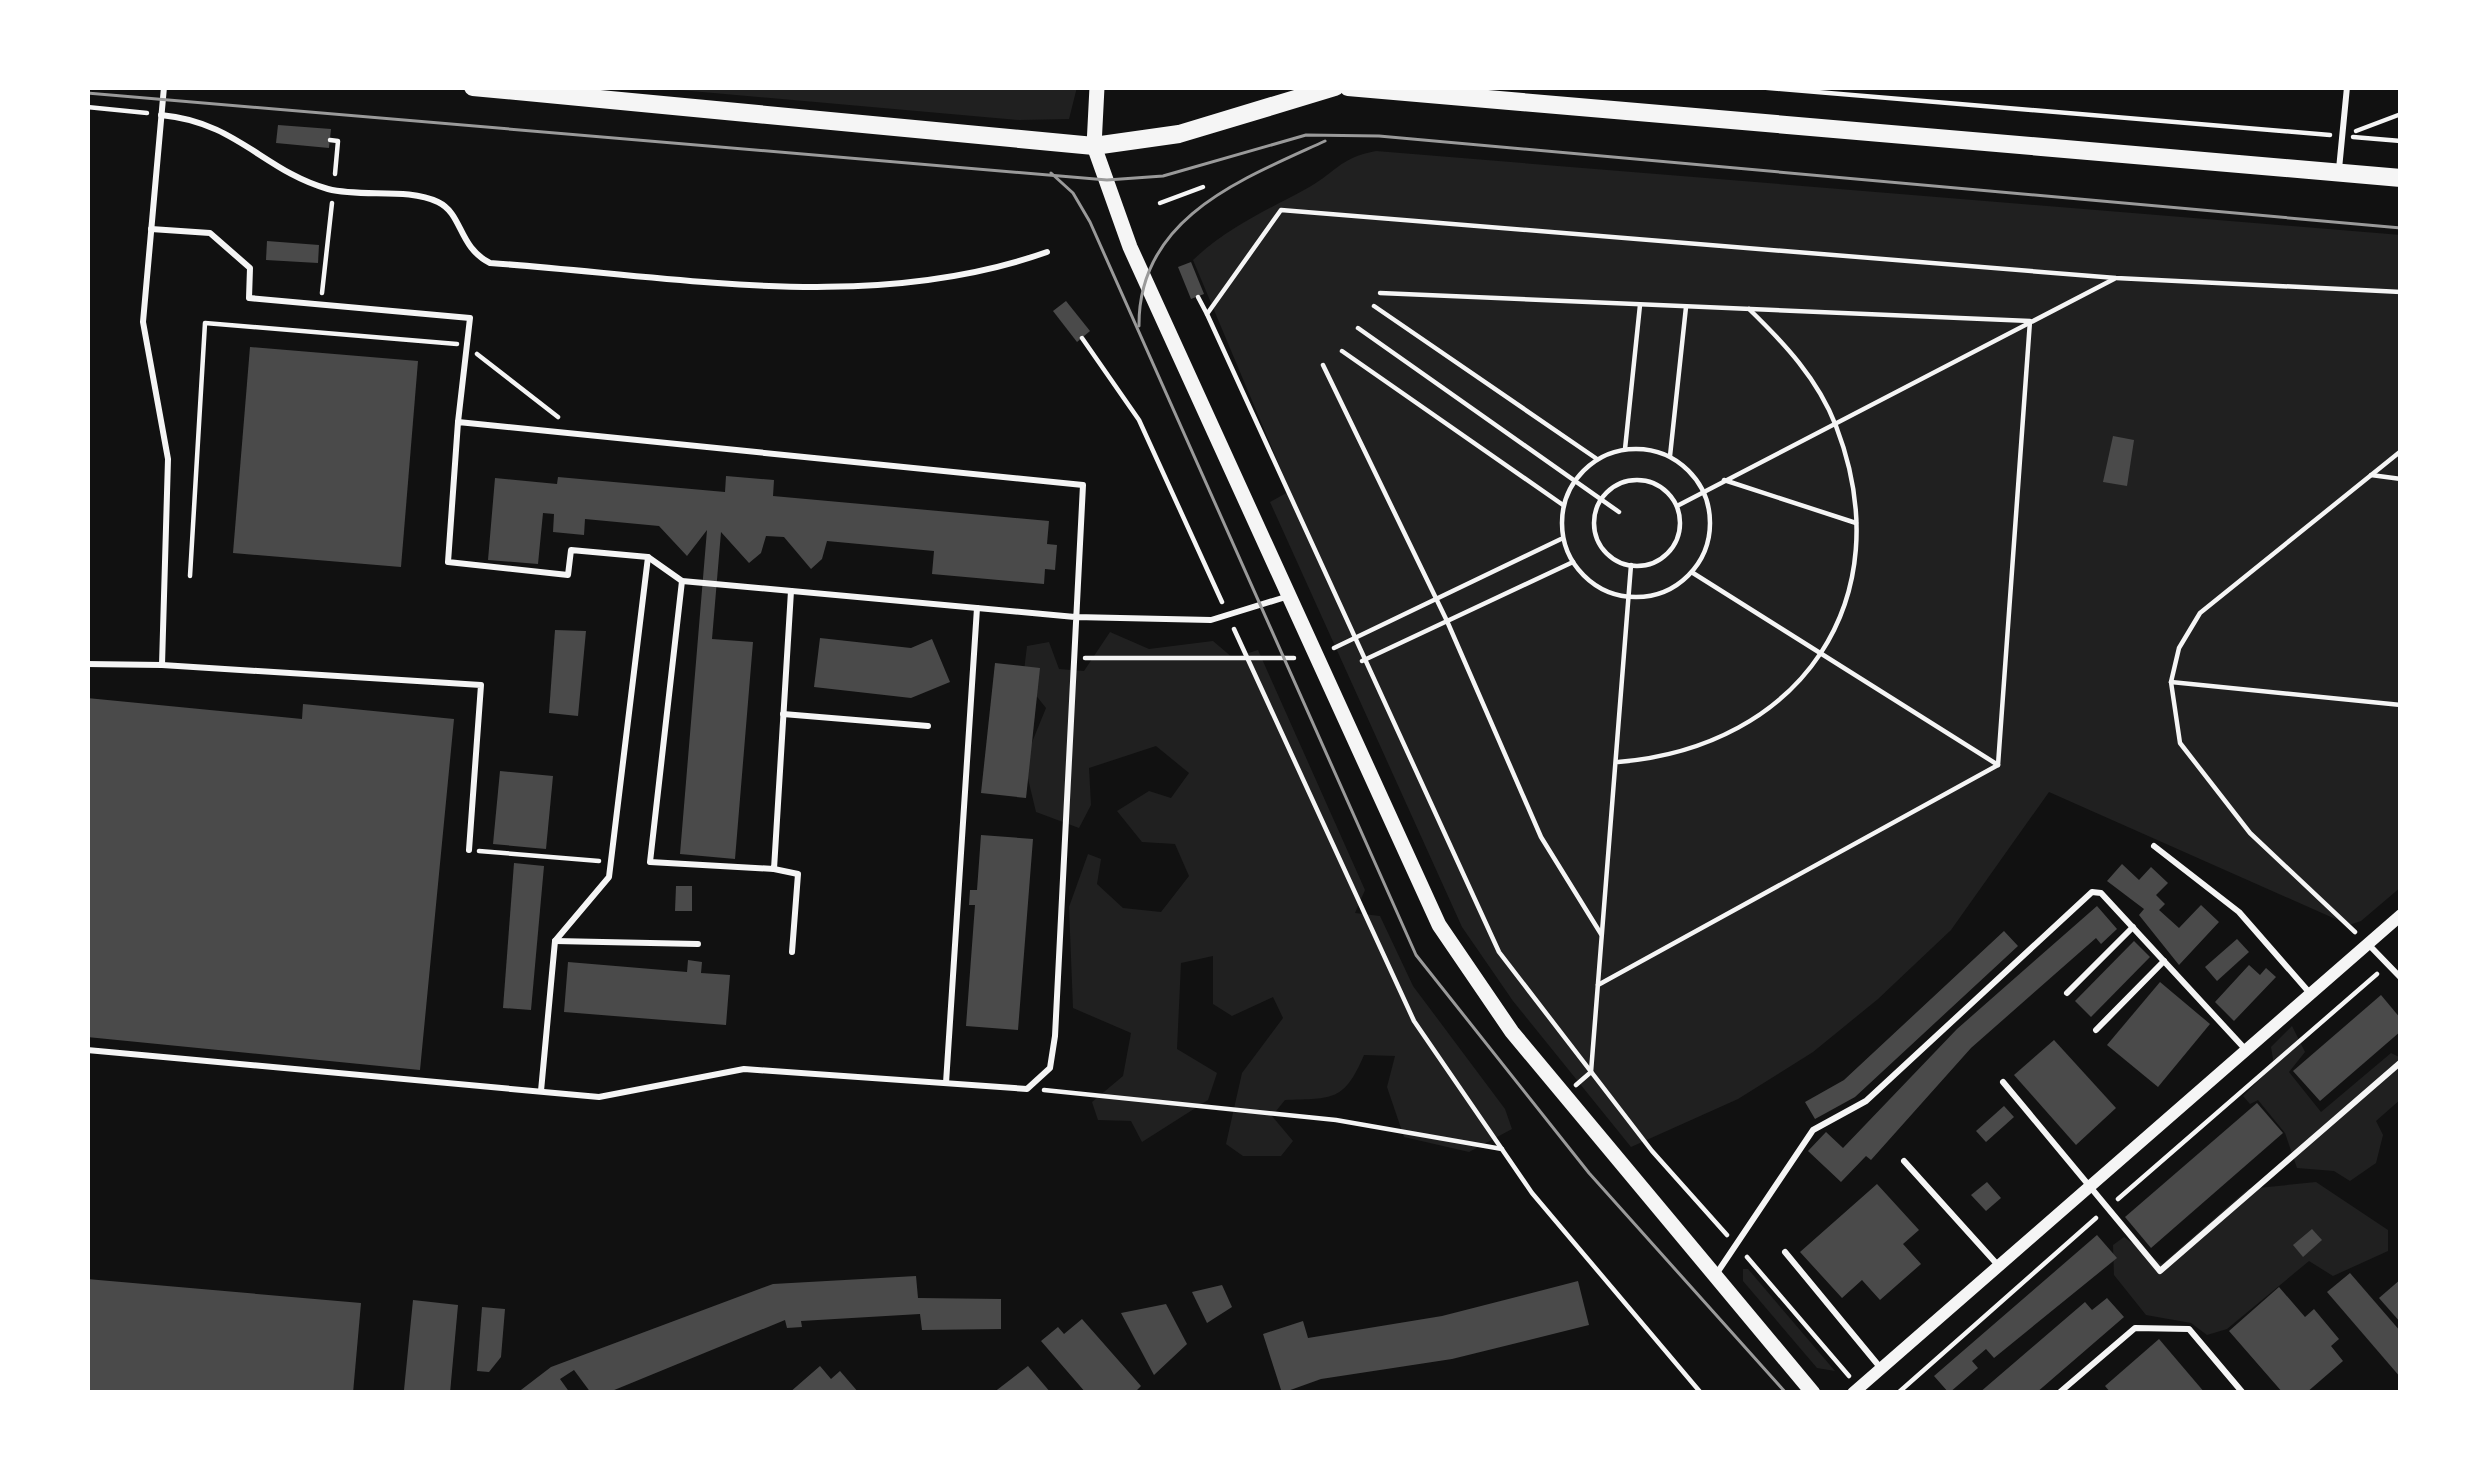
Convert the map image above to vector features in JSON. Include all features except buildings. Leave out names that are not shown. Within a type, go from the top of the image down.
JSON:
[{"type":"main road","points":[[473,87],[1094,146],[1179,134],[1335,87]]},
{"type":"main road","points":[[1348,87],[2401,178]]},
{"type":"street","points":[[1097,87],[1094,146],[1130,247],[1439,925],[1512,1032],[1813,1393]]},
{"type":"street","points":[[1852,1385],[1881,1369],[2401,915]]},
{"type":"street","points":[[1793,1366],[1799,1393]]},
{"type":"lane","points":[[162,665],[169,459],[142,322],[164,87]]},
{"type":"lane","points":[[2339,173],[2347,87]]},
{"type":"lane","points":[[161,115],[201,118],[308,182],[333,190],[433,199],[453,217],[465,246],[490,263],[868,290],[963,279],[1047,252]]},
{"type":"lane","points":[[151,229],[210,233],[250,268],[249,298],[470,318],[448,562],[568,575],[572,550],[648,557],[682,581],[1076,617],[1229,617],[1289,596]]},
{"type":"lane","points":[[87,1050],[599,1097],[744,1069],[1027,1089],[1050,1068],[1083,485],[458,422]]},
{"type":"lane","points":[[541,1091],[555,941],[609,877],[648,557]]},
{"type":"lane","points":[[682,581],[650,862],[798,874],[792,952]]},
{"type":"lane","points":[[774,869],[791,591]]},
{"type":"lane","points":[[946,1083],[977,608]]},
{"type":"lane","points":[[87,664],[481,685],[469,850]]},
{"type":"lane","points":[[783,715],[928,726]]},
{"type":"lane","points":[[2154,846],[2239,912],[2310,994]]},
{"type":"lane","points":[[1717,1274],[1739,1248],[1813,1130],[1866,1101],[2092,892],[2101,892],[2246,1050]]},
{"type":"lane","points":[[2067,993],[2133,927]]},
{"type":"lane","points":[[555,941],[698,944]]},
{"type":"lane","points":[[2368,943],[2401,978]]},
{"type":"lane","points":[[2096,1030],[2164,961]]},
{"type":"lane","points":[[2003,1082],[2160,1271],[2401,1062]]},
{"type":"lane","points":[[1904,1161],[1999,1266]]},
{"type":"lane","points":[[1785,1252],[1881,1369]]},
{"type":"lane","points":[[2059,1393],[2134,1328],[2189,1329],[2243,1393]]},
{"type":"path","points":[[1757,87],[2401,142]]},
{"type":"path","points":[[87,107],[161,115]]},
{"type":"path","points":[[2342,136],[2401,114]]},
{"type":"path","points":[[1160,203],[1203,187]]},
{"type":"path","points":[[1207,314],[1281,210],[2116,278],[2401,292]]},
{"type":"path","points":[[1677,506],[2116,278]]},
{"type":"path","points":[[1380,293],[2030,321]]},
{"type":"path","points":[[1198,297],[1499,952],[1591,1072],[1852,1385]]},
{"type":"path","points":[[1625,449],[1640,304]]},
{"type":"path","points":[[1374,306],[1597,459]]},
{"type":"path","points":[[1670,456],[1686,306]]},
{"type":"path","points":[[1618,762],[1712,745],[1755,723],[1796,687],[1820,653],[1853,574],[1858,524],[1835,423],[1786,345],[1749,309]]},
{"type":"path","points":[[1998,765],[2030,321]]},
{"type":"path","points":[[190,576],[205,323],[317,329]]},
{"type":"path","points":[[1358,328],[1619,512]]},
{"type":"path","points":[[1082,338],[1139,420],[1402,997],[1532,1193],[1701,1393]]},
{"type":"path","points":[[1342,351],[1563,505]]},
{"type":"path","points":[[1323,365],[1447,621],[1541,837],[1601,934]]},
{"type":"path","points":[[1625,449],[1670,456],[1690,471],[1703,491],[1709,533],[1691,572],[1670,589],[1629,597],[1609,593],[1573,562],[1561,539],[1563,505],[1576,478],[1597,459],[1625,449]]},
{"type":"path","points":[[2368,943],[2250,833],[2180,742],[2170,682],[2179,648],[2200,613],[2401,451]]},
{"type":"path","points":[[2371,475],[2401,479]]},
{"type":"path","points":[[1634,480],[1661,487],[1677,506],[1674,545],[1658,561],[1631,565],[1616,561],[1599,544],[1594,521],[1601,498],[1619,483],[1634,480]]},
{"type":"path","points":[[1724,480],[1858,524]]},
{"type":"path","points":[[1334,648],[1561,539]]},
{"type":"path","points":[[1362,661],[1573,562]]},
{"type":"path","points":[[1591,1072],[1631,565]]},
{"type":"path","points":[[1691,572],[1998,765]]},
{"type":"path","points":[[1074,658],[1294,658]]},
{"type":"path","points":[[2170,682],[2401,704]]},
{"type":"path","points":[[1598,985],[1998,765]]},
{"type":"path","points":[[469,850],[610,861]]},
{"type":"path","points":[[1898,1393],[2387,964]]},
{"type":"path","points":[[1027,1089],[1312,1117],[1502,1149]]},
{"type":"shaded area","points":[[646,87],[1077,87],[1069,119],[1019,120]]},
{"type":"shaded area","points":[[1376,151],[2401,235],[2401,887],[2361,921],[2349,925],[2049,792],[1951,930],[1878,999],[1813,1052],[1738,1099],[1631,1147],[1513,1001],[1462,927],[1270,502],[1290,491],[1193,260],[1232,230],[1345,162]]},
{"type":"shaded area","points":[[1110,632],[1149,649],[1213,641],[1233,658],[1258,650],[1365,890],[1355,913],[1380,916],[1413,986],[1505,1109],[1512,1129],[1469,1152],[1404,1137],[1387,1087],[1395,1056],[1364,1055],[1350,1082],[1335,1094],[1285,1100],[1272,1116],[1293,1141],[1281,1156],[1243,1156],[1226,1144],[1242,1073],[1283,1018],[1273,997],[1232,1016],[1213,1004],[1213,956],[1181,963],[1177,1049],[1217,1073],[1208,1100],[1142,1142],[1131,1121],[1098,1120],[1092,1102],[1123,1076],[1131,1033],[1073,1008],[1069,907],[1088,854],[1101,859],[1097,884],[1123,908],[1161,912],[1189,876],[1175,844],[1142,842],[1117,811],[1149,791],[1171,798],[1189,773],[1156,746],[1089,768],[1091,805],[1079,828],[1036,812],[1024,762],[1046,708],[1023,679],[1027,646],[1049,642],[1059,669],[1084,671]]},
{"type":"shaded area","points":[[2292,1026],[2305,1052],[2289,1072],[2321,1112],[2391,1053],[2401,1058],[2401,1099],[2376,1121],[2383,1135],[2376,1163],[2350,1181],[2334,1171],[2297,1168],[2285,1133],[2258,1100],[2250,1104],[2243,1096],[2274,1065],[2271,1047]]},
{"type":"shaded area","points":[[2316,1182],[2388,1230],[2388,1251],[2333,1276],[2309,1261],[2227,1329],[2207,1335],[2191,1323],[2146,1315],[2114,1275],[2113,1245],[2124,1237],[2162,1264],[2248,1189]]},
{"type":"shaded area","points":[[1743,1269],[1748,1269],[1835,1371],[1817,1368],[1743,1281]]},
{"type":"tram line","points":[[87,93],[1107,180],[1163,176],[1306,135],[1379,136],[2401,228]]},
{"type":"tram line","points":[[1139,326],[1143,289],[1156,257],[1175,230],[1229,188],[1325,141]]},
{"type":"tram line","points":[[1051,173],[1073,193],[1090,222],[1416,955],[1589,1173],[1786,1393]]}]
